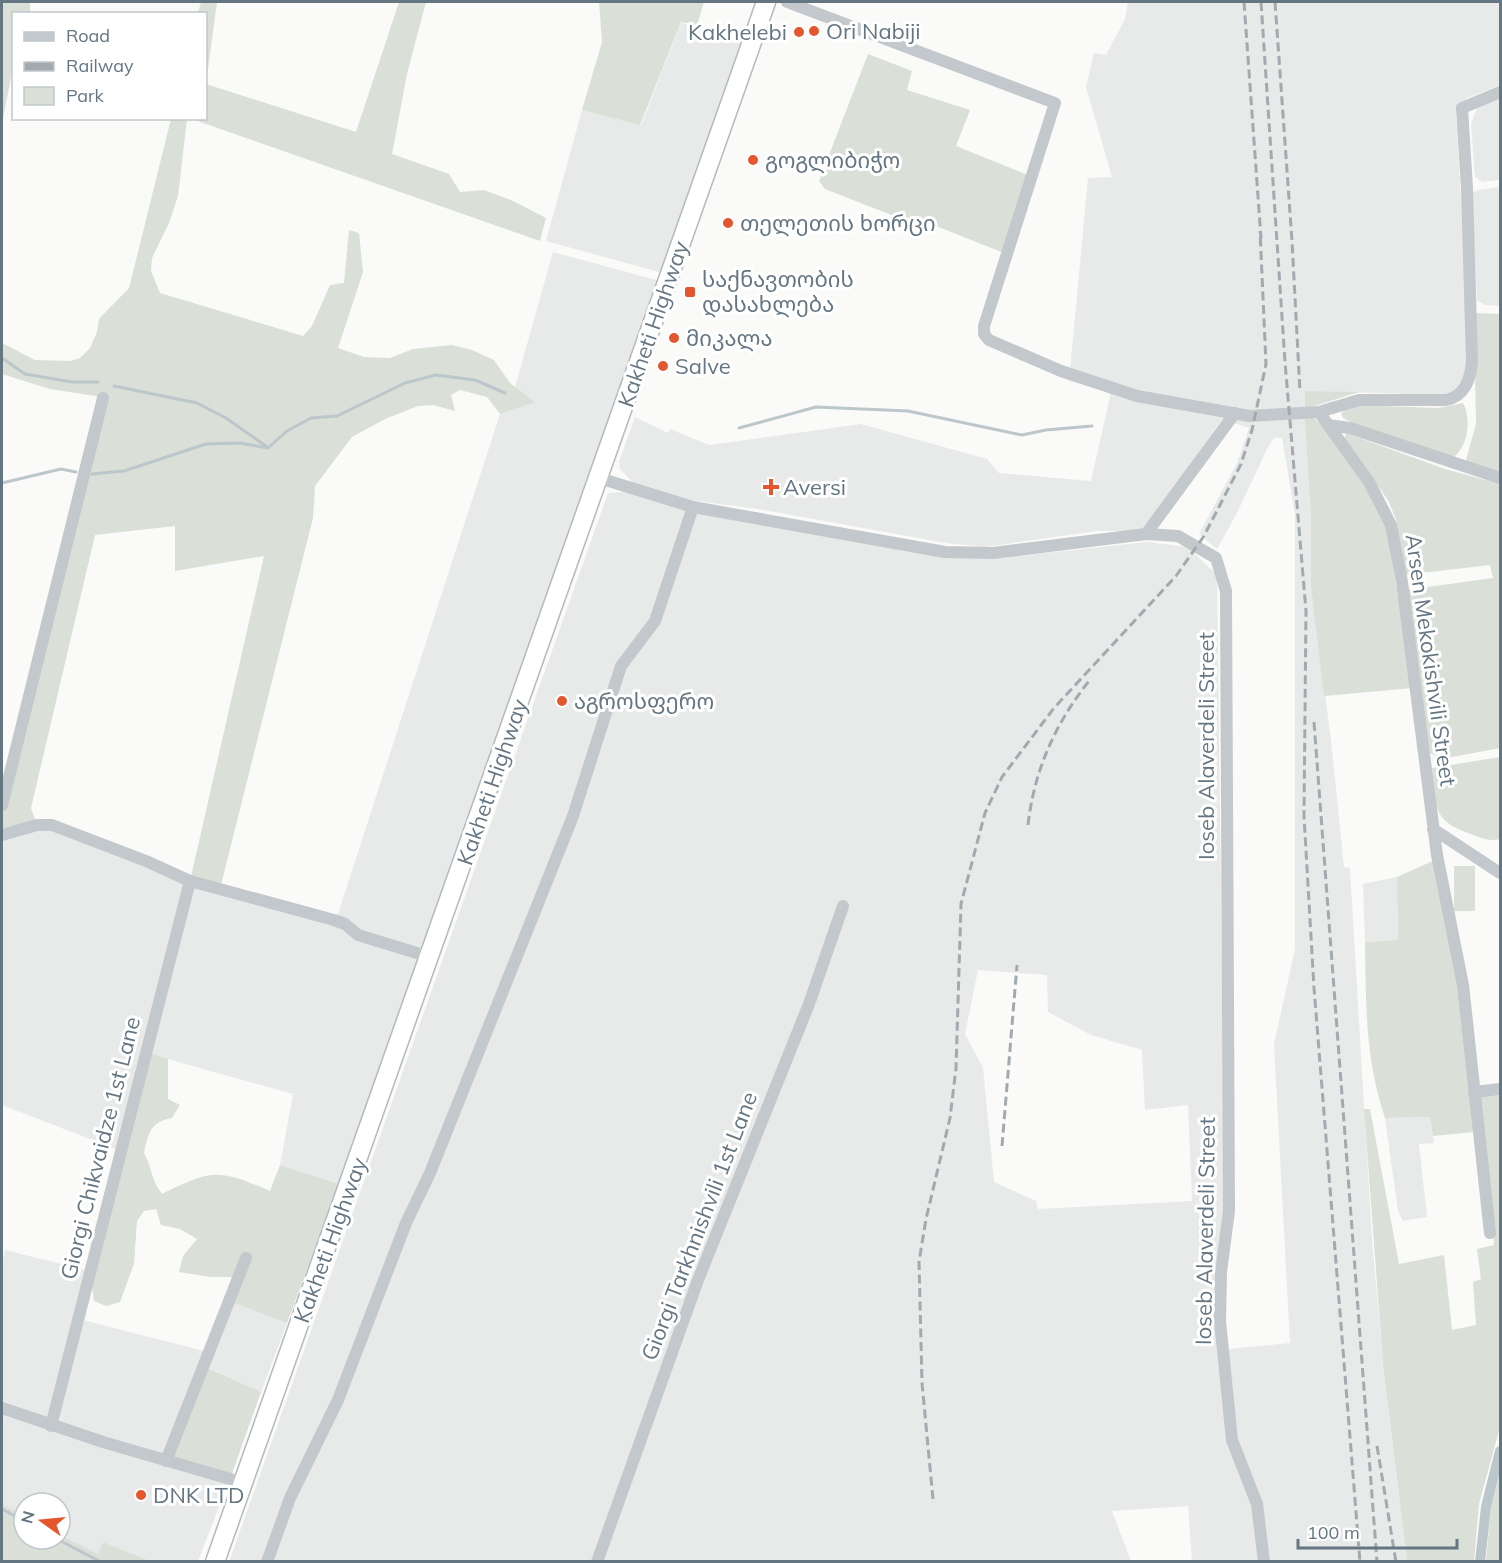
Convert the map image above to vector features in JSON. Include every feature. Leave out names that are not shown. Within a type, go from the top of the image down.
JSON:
[{"type":"highway","name":"Kakheti Highway","points":[[215,1562],[766,2]]},
{"type":"street","points":[[787,2],[1055,103],[984,326],[984,334],[989,340],[1061,371],[1137,396],[1249,416],[1319,412],[1359,400],[1446,400],[1457,398],[1463,391],[1470,377],[1472,362],[1467,188],[1462,108],[1500,92]]},
{"type":"street","points":[[2,805],[103,398]]},
{"type":"street","name":"Arsen Mekokishvili Street","points":[[1319,412],[1369,482],[1391,525],[1402,582],[1433,829],[1463,985],[1490,1233]]},
{"type":"street","points":[[1146,534],[1235,413]]},
{"type":"street","points":[[1328,425],[1350,428],[1500,477]]},
{"type":"street","name":"Ioseb Alaverdeli Street","points":[[599,478],[693,507],[945,552],[993,553],[1146,534],[1178,536],[1216,558],[1226,591],[1229,1211],[1221,1272],[1220,1321],[1232,1440],[1257,1504],[1264,1562]]},
{"type":"street","points":[[267,1562],[290,1498],[338,1400],[406,1223],[430,1173],[573,816],[621,666],[655,621],[693,507]]},
{"type":"street","points":[[2,835],[37,825],[52,825],[190,880],[334,920],[345,924],[358,935],[430,957]]},
{"type":"street","points":[[1433,829],[1500,873]]},
{"type":"street","name":"Giorgi Chikvaidze 1st Lane","points":[[51,1426],[190,880]]},
{"type":"street","name":"Giorgi Tarkhnishvili 1st Lane","points":[[597,1562],[698,1280],[808,1004],[843,906]]},
{"type":"street","points":[[1474,1092],[1500,1089]]},
{"type":"street","points":[[166,1461],[246,1258]]},
{"type":"street","points":[[2,1408],[51,1426],[244,1483]]},
{"type":"shaded area","points":[[1128,2],[1500,2],[1500,85],[1467,98],[1456,114],[1465,268],[1466,373],[1459,388],[1451,395],[1305,391],[1311,516],[1311,587],[1331,740],[1344,867],[1350,868],[1372,1240],[1383,1364],[1407,1561],[1192,1561],[1188,1506],[1112,1511],[1131,1561],[229,1562],[608,493],[624,492],[999,558],[1147,542],[1188,547],[1217,575],[1225,1207],[1218,1350],[1290,1343],[1274,1044],[1295,949],[1295,515],[1282,438],[1274,438],[1268,447],[1217,549],[1199,534],[1237,463],[1249,428],[1222,419],[1144,531],[1097,531],[985,547],[946,543],[758,509],[690,500],[635,485],[620,469],[619,462],[635,417],[668,433],[670,429],[709,445],[861,424],[987,459],[999,473],[1091,481],[1111,392],[1069,381],[1088,178],[1112,177],[1086,87],[1094,53],[1106,55],[1125,19]],"holes":[[[978,970],[1047,975],[1048,1012],[1091,1035],[1142,1050],[1145,1110],[1188,1105],[1192,1201],[1038,1209],[1036,1201],[994,1182],[983,1068],[965,1034]]]},
{"type":"shaded area","points":[[681,23],[745,38],[663,273],[546,241],[582,110],[641,125]]},
{"type":"shaded area","points":[[1500,98],[1500,180],[1482,182],[1475,177],[1471,124],[1477,108]]},
{"type":"shaded area","points":[[1500,187],[1500,306],[1485,305],[1477,300],[1472,193]]},
{"type":"shaded area","points":[[553,252],[660,281],[421,951],[361,933],[337,917],[500,414],[534,402],[515,387]]},
{"type":"shaded area","points":[[37,825],[190,881],[334,920],[419,956],[339,1184],[280,1165],[293,1094],[146,1053],[121,1151],[2,1105],[2,835]]},
{"type":"shaded area","points":[[1397,877],[1398,940],[1365,942],[1363,884]]},
{"type":"shaded area","points":[[1430,1117],[1434,1143],[1419,1144],[1427,1217],[1403,1221],[1398,1211],[1385,1118]]},
{"type":"shaded area","points":[[5,1250],[90,1271],[79,1319],[208,1352],[229,1301],[287,1323],[261,1392],[204,1366],[230,1479],[198,1561],[150,1561],[103,1542],[98,1555],[72,1541],[72,1491],[12,1491],[12,1509],[2,1504],[2,1265]]},
{"type":"green space","points":[[2,2],[30,2],[30,12],[12,12],[12,72],[2,124]]},
{"type":"green space","points":[[201,2],[217,2],[207,77],[207,12],[198,12]]},
{"type":"green space","points":[[399,2],[426,2],[407,74],[392,154],[449,174],[460,192],[484,190],[511,200],[546,218],[540,241],[195,120],[207,120],[207,84],[356,132]]},
{"type":"green space","points":[[599,2],[704,2],[697,25],[681,22],[640,125],[582,110],[602,42]]},
{"type":"green space","points":[[868,54],[912,71],[907,90],[970,110],[956,146],[1028,175],[1004,253],[926,222],[917,225],[825,189],[819,181]]},
{"type":"green space","points":[[171,120],[187,120],[178,196],[169,223],[152,258],[151,271],[160,293],[303,336],[312,326],[330,285],[344,283],[349,230],[359,233],[363,272],[338,348],[364,357],[390,358],[413,349],[452,345],[472,350],[494,360],[510,383],[535,402],[500,414],[487,397],[460,390],[451,395],[455,411],[433,405],[418,406],[385,419],[352,437],[315,486],[313,518],[220,889],[190,881],[264,556],[175,571],[175,526],[95,535],[31,808],[37,825],[2,835],[2,805],[102,397],[50,389],[2,374],[2,343],[35,360],[70,361],[80,358],[90,348],[97,332],[99,319],[129,288]]},
{"type":"green space","points":[[1474,313],[1500,314],[1500,474],[1468,466],[1466,460],[1476,424]]},
{"type":"green space","points":[[1305,391],[1359,392],[1305,409]]},
{"type":"green space","points":[[1463,403],[1466,410],[1467,434],[1461,449],[1450,460],[1358,426],[1343,418],[1341,413],[1352,405],[1438,408]]},
{"type":"green space","points":[[1305,417],[1314,418],[1326,429],[1381,509],[1386,525],[1413,688],[1324,696],[1311,587],[1311,516]]},
{"type":"green space","points":[[1346,433],[1445,469],[1500,484],[1500,748],[1442,759],[1430,753],[1406,590],[1493,578],[1490,565],[1404,575],[1396,519],[1388,500],[1344,440]]},
{"type":"green space","points":[[1500,757],[1500,839],[1491,840],[1480,837],[1447,822],[1438,809],[1432,768]]},
{"type":"green space","points":[[1435,860],[1458,970],[1475,1132],[1433,1136],[1430,1117],[1385,1118],[1378,1096],[1370,1052],[1366,1010],[1365,942],[1398,940],[1397,877]]},
{"type":"green space","points":[[1454,866],[1475,866],[1475,911],[1454,911]]},
{"type":"green space","points":[[146,1052],[168,1059],[168,1099],[180,1105],[172,1118],[159,1122],[151,1130],[144,1153],[155,1183],[162,1194],[193,1180],[216,1175],[238,1179],[270,1191],[280,1165],[339,1184],[287,1323],[229,1301],[238,1277],[211,1277],[179,1272],[183,1256],[197,1239],[180,1229],[161,1225],[156,1209],[144,1211],[137,1221],[134,1264],[120,1302],[106,1306],[94,1301],[90,1271]]},
{"type":"green space","points":[[1500,1095],[1500,1427],[1479,1504],[1474,1561],[1407,1561],[1383,1364],[1364,1109],[1370,1109],[1399,1264],[1444,1255],[1452,1330],[1476,1325],[1473,1282],[1481,1279],[1477,1249],[1494,1245],[1478,1097]]},
{"type":"green space","points":[[203,1366],[261,1392],[230,1479],[166,1461]]},
{"type":"green space","points":[[1500,1473],[1500,1561],[1486,1561],[1491,1508]]},
{"type":"green space","points":[[2,1504],[12,1509],[12,1551],[72,1551],[72,1541],[98,1554],[103,1542],[150,1561],[2,1561]]},
{"type":"waterway","points":[[2,358],[25,374],[72,382],[98,382]]},
{"type":"waterway","points":[[92,474],[124,471],[206,444],[240,443],[268,448],[287,431],[311,418],[337,416],[405,383],[436,375],[475,380],[505,393]]},
{"type":"waterway","points":[[114,386],[197,403],[226,418],[266,446]]},
{"type":"waterway","points":[[739,428],[816,407],[908,411],[1022,435],[1046,430],[1092,426]]},
{"type":"waterway","points":[[2,483],[61,469],[76,472]]},
{"type":"waterway","points":[[1480,1562],[1486,1507],[1500,1451]]},
{"type":"waterway","points":[[2,1509],[12,1514]]},
{"type":"waterway","points":[[72,1547],[101,1562]]},
{"type":"railway","points":[[1244,2],[1261,238]]},
{"type":"railway","points":[[1261,2],[1285,362],[1306,611],[1304,816],[1314,988],[1360,1562]]},
{"type":"railway","points":[[1275,2],[1300,392]]},
{"type":"railway","points":[[933,1499],[922,1383],[919,1262],[926,1219],[950,1118],[956,1068],[961,904],[985,813],[1002,777],[1054,708],[1176,576],[1204,536],[1241,464],[1252,430],[1266,364],[1260,231]]},
{"type":"railway","points":[[1028,825],[1035,786],[1048,749],[1066,714],[1089,681]]},
{"type":"railway","points":[[1314,722],[1377,1562]]},
{"type":"railway","points":[[1002,1146],[1017,965]]},
{"type":"railway","points":[[1377,1446],[1396,1562]]},
{"type":"place","name":"Ori Nabiji","points":[[814,31]]},
{"type":"place","name":"Kakhelebi","points":[[799,32]]},
{"type":"place","name":"გოგლიბიჭო","points":[[753,160]]},
{"type":"place","name":"თელეთის ხორცი","points":[[728,223]]},
{"type":"place","name":"საქნავთობის დასახლება","points":[[690,292]]},
{"type":"place","name":"მიკალა","points":[[674,338]]},
{"type":"place","name":"Salve","points":[[663,366]]},
{"type":"place","name":"Aversi","points":[[771,487]]},
{"type":"place","name":"აგროსფერო","points":[[562,701]]},
{"type":"place","name":"DNK LTD","points":[[141,1495]]}]
